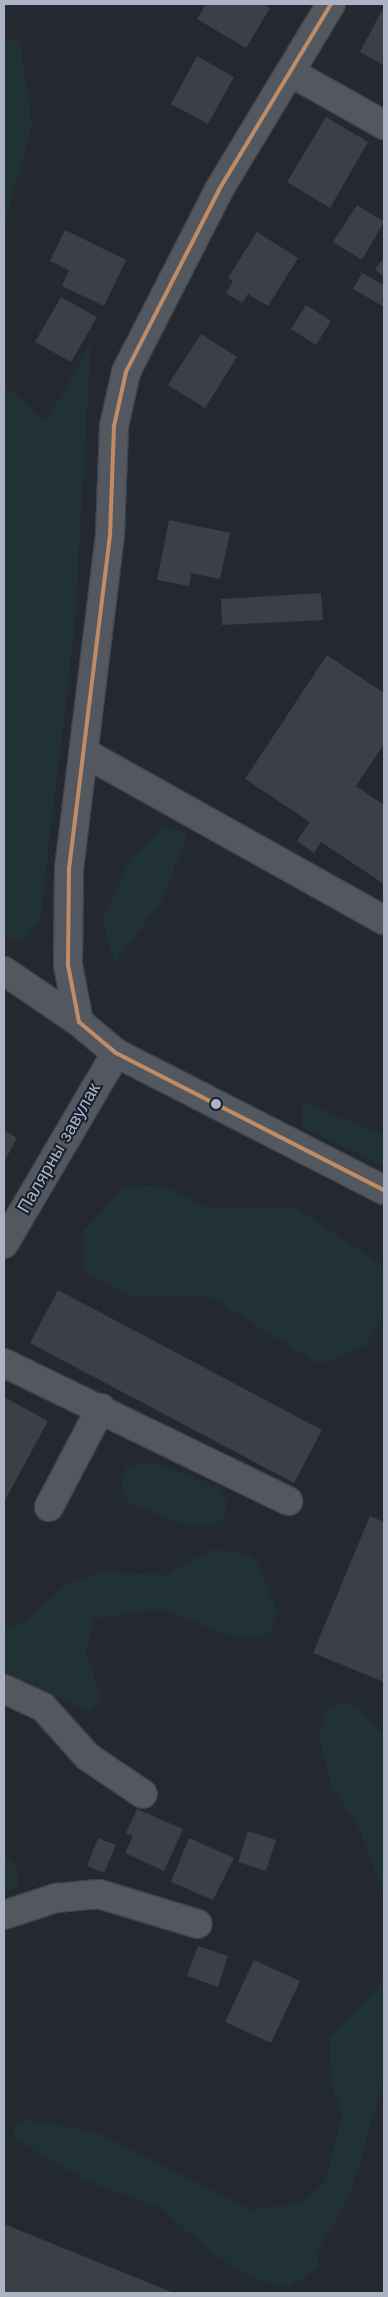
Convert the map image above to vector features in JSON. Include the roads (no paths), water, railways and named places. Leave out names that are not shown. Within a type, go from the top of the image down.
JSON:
[{"type":"street","points":[[79,1022],[68,965],[69,868],[85,753],[110,535],[114,426],[126,372],[219,190],[331,4]]},
{"type":"street","points":[[290,72],[384,125]]},
{"type":"street","points":[[85,753],[384,920]]},
{"type":"street","points":[[4,971],[79,1022],[116,1053],[384,1190]]},
{"type":"street","name":"Палярны завулак","points":[[4,1244],[116,1053]]},
{"type":"street","points":[[4,1363],[101,1408],[288,1501]]},
{"type":"street","points":[[49,1507],[101,1408]]},
{"type":"street","points":[[4,1689],[42,1707],[88,1757],[143,1794]]},
{"type":"street","points":[[4,1915],[56,1898],[99,1894],[198,1924]]}]
